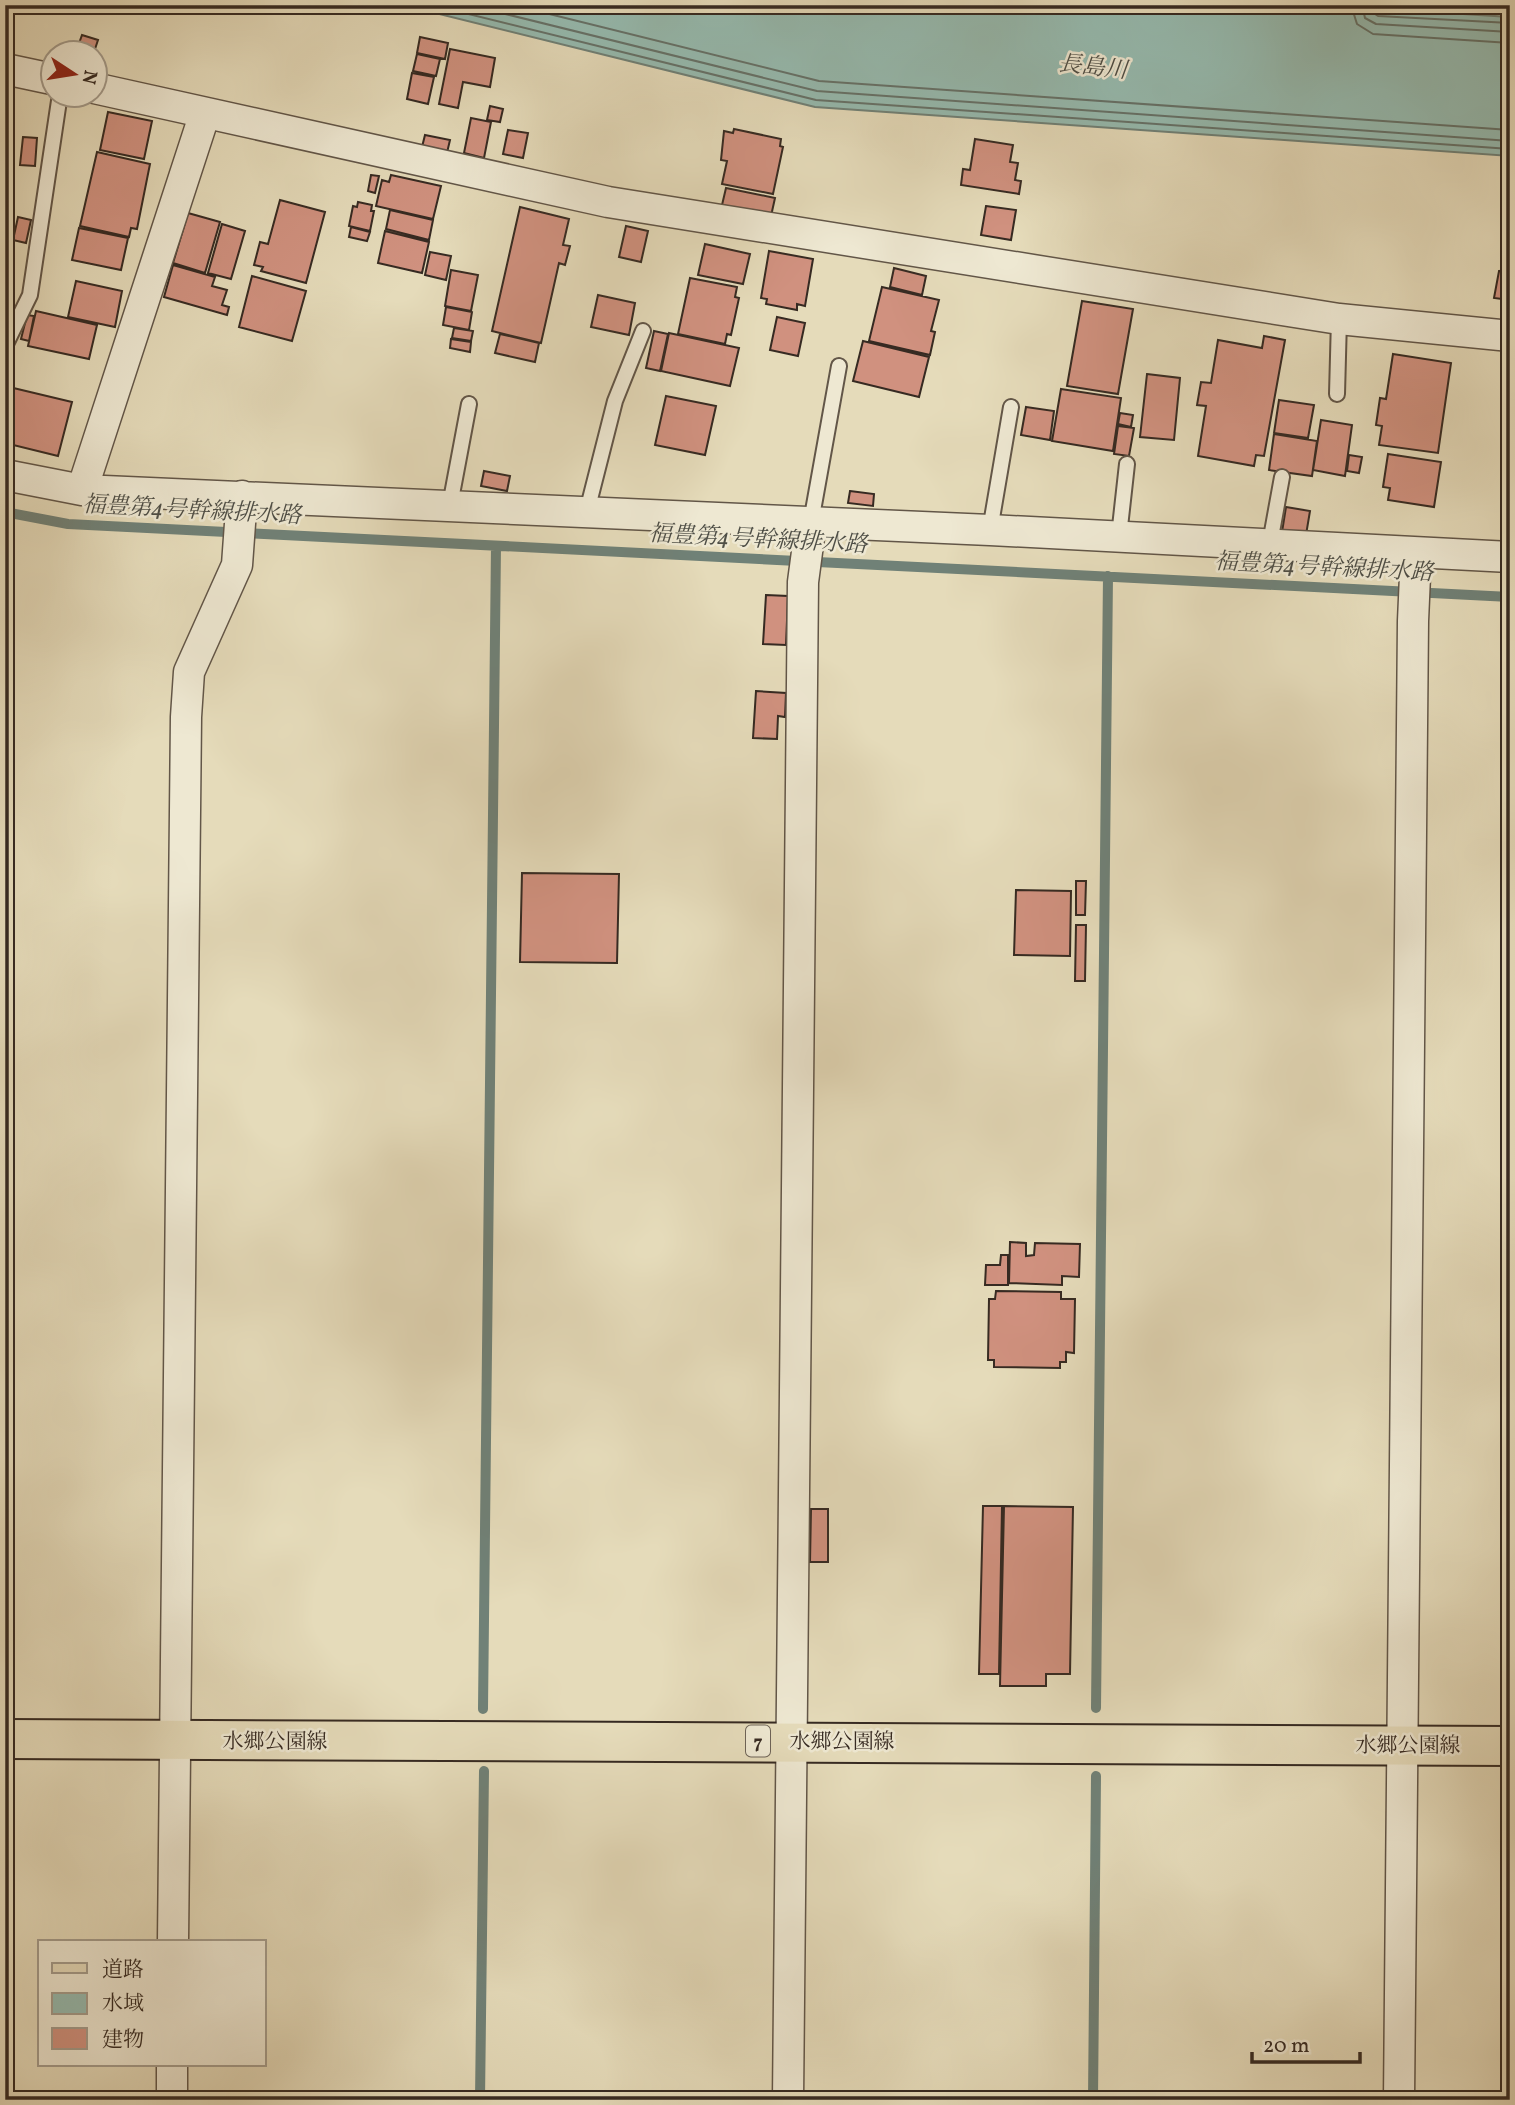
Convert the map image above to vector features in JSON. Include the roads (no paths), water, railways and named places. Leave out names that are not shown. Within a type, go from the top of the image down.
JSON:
[{"type":"main road","name":"水郷公園線","points":[[5,1739],[1510,1746]]},
{"type":"street","points":[[5,69],[38,76]]},
{"type":"street","points":[[108,91],[608,202],[1339,319],[1510,336]]},
{"type":"street","points":[[82,490],[205,113]]},
{"type":"street","points":[[5,475],[82,490],[242,503],[450,505],[1270,543],[1416,560],[1510,556]]},
{"type":"street","points":[[173,1940],[187,705],[189,672],[237,565],[242,503]]},
{"type":"street","points":[[788,2100],[803,582],[811,522]]},
{"type":"street","points":[[1399,2100],[1413,621],[1416,560]]},
{"type":"street","points":[[172,2066],[172,2100]]},
{"type":"lane","points":[[5,346],[30,295],[58,108]]},
{"type":"lane","points":[[1337,394],[1339,319]]},
{"type":"lane","points":[[587,511],[615,401],[643,331]]},
{"type":"lane","points":[[811,522],[839,366]]},
{"type":"lane","points":[[450,505],[469,404]]},
{"type":"lane","points":[[990,530],[1011,407]]},
{"type":"lane","points":[[1119,536],[1127,464]]},
{"type":"lane","points":[[1270,543],[1282,477]]},
{"type":"water","name":"長島川","points":[[403,5],[1322,5],[1510,17],[1510,156],[815,107]]},
{"type":"waterway","name":"福豊第4号幹線排水路","points":[[5,512],[68,524],[1510,597]]},
{"type":"waterway","points":[[483,1709],[496,546]]},
{"type":"waterway","points":[[1096,1708],[1108,576]]},
{"type":"waterway","points":[[480,2100],[484,1771]]},
{"type":"waterway","points":[[1093,2100],[1096,1776]]}]
